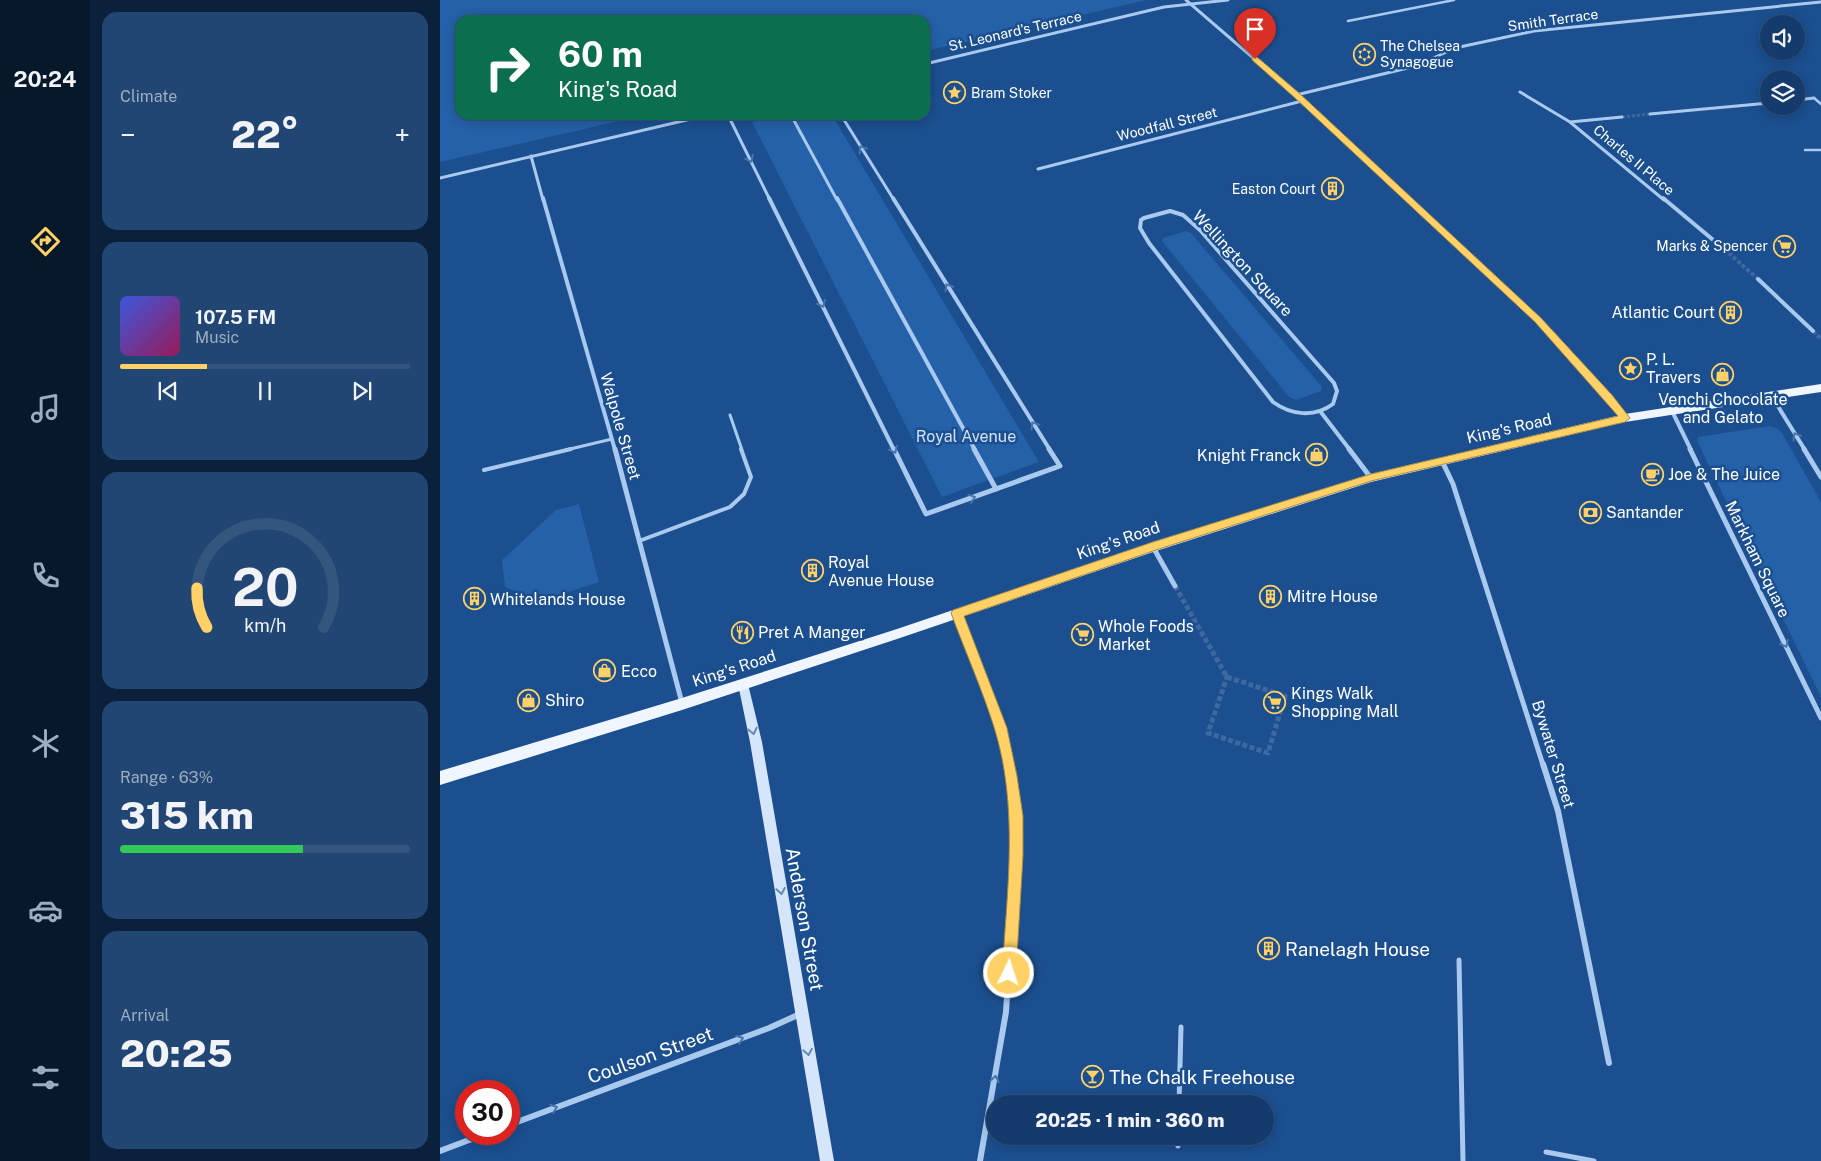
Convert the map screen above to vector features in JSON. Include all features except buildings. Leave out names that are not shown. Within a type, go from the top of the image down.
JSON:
[{"type":"main road","name":"King's Road","points":[[440,778],[682,704],[1153,547],[1371,478],[1625,418],[1821,388]]},
{"type":"street","points":[[1186,0],[1296,95],[1538,320],[1625,418]]},
{"type":"street","name":"St. Leonard's Terrace","points":[[930,63],[1164,6],[1228,0]]},
{"type":"street","name":"Smith Terrace","points":[[1296,95],[1416,66],[1455,48],[1534,31],[1820,1]]},
{"type":"street","points":[[1520,92],[1570,122]]},
{"type":"street","points":[[1805,99],[1814,98]]},
{"type":"street","name":"Woodfall Street","points":[[1038,169],[1302,101]]},
{"type":"street","points":[[1650,114],[1760,104]]},
{"type":"street","name":"Charles II Place","points":[[1570,122],[1622,117]]},
{"type":"street","points":[[440,178],[686,120]]},
{"type":"street","points":[[730,120],[926,514],[1060,466],[844,120]]},
{"type":"street","points":[[794,120],[996,489]]},
{"type":"street","name":"Charles II Place","points":[[1570,122],[1724,250]]},
{"type":"street","name":"Walpole Street","points":[[531,156],[612,439],[682,704]]},
{"type":"street","name":"Wellington Square","points":[[1170,211],[1182,215],[1200,230],[1334,383],[1338,391],[1337,397],[1328,408],[1320,411],[1298,413],[1280,408],[1273,402],[1149,243],[1140,228],[1141,220],[1170,211]]},
{"type":"street","points":[[1758,279],[1813,331]]},
{"type":"street","points":[[1771,395],[1821,477]]},
{"type":"street","points":[[1320,411],[1371,478]]},
{"type":"street","name":"Markham Square","points":[[1672,411],[1821,718]]},
{"type":"street","name":"Bywater Street","points":[[1442,461],[1456,493],[1558,811],[1609,1063]]},
{"type":"street","points":[[1153,547],[1175,586]]},
{"type":"street","points":[[957,613],[1001,728],[1011,776],[1016,816],[1016,856],[1006,1012],[980,1161]]},
{"type":"street","name":"Anderson Street","points":[[743,684],[756,742],[827,1161]]},
{"type":"street","name":"Coulson Street","points":[[520,1121],[802,1014]]},
{"type":"street","points":[[440,1150],[455,1145]]},
{"type":"lane","points":[[1348,21],[1454,0]]},
{"type":"lane","points":[[1814,98],[1821,104]]},
{"type":"lane","points":[[1805,150],[1821,150]]},
{"type":"lane","points":[[639,541],[730,507],[744,494],[751,477],[730,415]]},
{"type":"lane","points":[[484,470],[612,439]]},
{"type":"lane","points":[[1459,960],[1463,1161]]},
{"type":"lane","points":[[1179,1095],[1181,1027]]},
{"type":"lane","points":[[1546,1152],[1594,1161]]},
{"type":"green space","points":[[440,0],[1147,0],[930,50],[930,15],[455,15],[455,120],[623,120],[440,162]]},
{"type":"green space","name":"Royal Avenue","points":[[760,120],[835,120],[1039,462],[942,497],[752,122]]},
{"type":"green space","points":[[1186,231],[1191,233],[1322,387],[1321,391],[1296,400],[1289,397],[1162,241],[1163,238]]},
{"type":"green space","points":[[1770,426],[1782,433],[1821,502],[1821,697],[1697,441],[1698,437]]},
{"type":"green space","points":[[579,504],[599,582],[541,601],[505,587],[502,560],[556,510]]},
{"type":"tunnel","points":[[1622,117],[1650,114]]},
{"type":"tunnel","points":[[1724,249],[1758,279]]},
{"type":"tunnel","points":[[1813,331],[1821,339]]},
{"type":"tunnel","points":[[1175,586],[1227,677]]},
{"type":"tunnel","points":[[1227,677],[1285,696],[1268,753],[1208,733],[1227,677]]},
{"type":"place","name":"The Chelsea Synagogue","points":[[1364,54]]},
{"type":"place","name":"Bram Stoker","points":[[955,93]]},
{"type":"place","name":"Easton Court","points":[[1332,189]]},
{"type":"place","name":"Marks & Spencer","points":[[1784,246]]},
{"type":"place","name":"Atlantic Court","points":[[1731,312]]},
{"type":"place","name":"P. L. Travers","points":[[1630,368]]},
{"type":"place","name":"Venchi Chocolate and Gelato","points":[[1723,375]]},
{"type":"place","name":"Knight Franck","points":[[1317,455]]},
{"type":"place","name":"Joe & The Juice","points":[[1652,474]]},
{"type":"place","name":"Santander","points":[[1590,512]]},
{"type":"place","name":"Royal Avenue House","points":[[812,571]]},
{"type":"place","name":"Mitre House","points":[[1271,596]]},
{"type":"place","name":"Whitelands House","points":[[474,599]]},
{"type":"place","name":"Pret A Manger","points":[[742,632]]},
{"type":"place","name":"Whole Foods Market","points":[[1082,635]]},
{"type":"place","name":"Ecco","points":[[605,671]]},
{"type":"place","name":"Shiro","points":[[529,700]]},
{"type":"place","name":"Kings Walk Shopping Mall","points":[[1275,702]]},
{"type":"place","name":"Ranelagh House","points":[[1269,949]]},
{"type":"place","name":"The Chalk Freehouse","points":[[1093,1077]]},
{"type":"route","points":[[1009,973],[1016,856],[1016,816],[1011,776],[1001,728],[957,613],[1153,547],[1398,470],[1625,418],[1538,320],[1255,59]]}]
